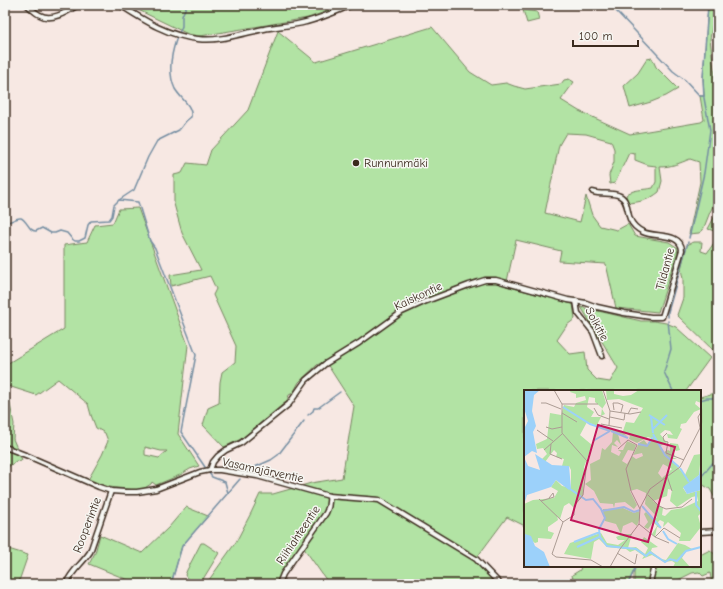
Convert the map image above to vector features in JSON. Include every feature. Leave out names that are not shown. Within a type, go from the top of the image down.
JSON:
[{"type":"street","points":[[27,5],[40,16],[47,17],[54,17],[78,5]]},
{"type":"street","points":[[120,5],[157,28],[199,40],[214,39],[306,22],[352,5]]},
{"type":"street","name":"Tildantie","points":[[593,192],[615,194],[622,197],[625,201],[630,220],[634,226],[650,234],[671,237],[676,239],[681,244],[682,250],[662,317]]},
{"type":"street","name":"Kaiskontie","points":[[210,470],[218,456],[226,450],[241,443],[289,404],[306,380],[325,364],[402,312],[463,287],[478,282],[496,280],[597,307],[624,313],[662,317]]},
{"type":"street","name":"Solkitie","points":[[576,301],[578,313],[593,332],[602,356]]},
{"type":"street","name":"Vasamajärventie","points":[[5,447],[111,491],[137,492],[156,489],[191,475],[210,470],[220,470],[257,476],[329,496],[379,500],[476,559],[500,584]]},
{"type":"street","name":"Rooperintie","points":[[66,584],[74,570],[90,552],[111,491]]},
{"type":"street","name":"Riihiahteentie","points":[[279,584],[283,574],[329,508],[329,496]]},
{"type":"street","points":[[701,532],[718,532]]},
{"type":"street","points":[[651,584],[654,567]]},
{"type":"green space","points":[[128,5],[344,5],[308,18],[194,37]]},
{"type":"green space","points":[[708,5],[716,5],[710,39],[718,103],[715,138],[718,150],[718,197],[703,230],[699,233],[689,234],[700,182],[699,162],[690,159],[672,166],[660,167],[662,181],[659,192],[645,200],[628,203],[626,195],[629,193],[653,188],[656,182],[656,166],[648,165],[635,160],[635,154],[629,153],[615,183],[610,184],[609,175],[614,162],[614,149],[611,141],[586,134],[566,133],[559,145],[545,213],[580,222],[586,196],[592,215],[600,226],[617,230],[628,224],[635,236],[669,242],[678,248],[658,312],[616,308],[606,264],[559,261],[561,251],[516,240],[506,286],[573,304],[575,319],[567,325],[557,340],[570,354],[585,352],[587,370],[597,380],[610,382],[618,368],[581,307],[641,321],[666,323],[676,327],[710,358],[687,390],[524,390],[524,526],[507,517],[475,560],[496,584],[329,584],[301,544],[281,573],[277,584],[206,584],[236,542],[260,494],[273,494],[311,483],[342,478],[354,406],[325,361],[317,365],[299,382],[293,393],[289,395],[287,401],[241,439],[224,447],[203,425],[208,408],[219,403],[222,372],[235,362],[236,346],[213,295],[216,289],[210,276],[171,286],[170,275],[201,270],[182,233],[174,204],[174,175],[182,173],[187,163],[206,165],[211,150],[248,110],[278,31],[316,62],[432,27],[470,72],[491,85],[506,83],[525,89],[561,84],[564,80],[569,79],[574,82],[561,100],[579,111],[630,134],[701,122],[704,120],[700,96],[704,96],[703,78]]},
{"type":"green space","points":[[523,10],[537,12],[539,20],[527,23]]},
{"type":"green space","points":[[652,58],[656,67],[678,89],[651,102],[630,108],[624,86],[638,73],[647,59]]},
{"type":"green space","points":[[138,208],[188,345],[178,434],[199,466],[156,485],[152,482],[143,489],[136,490],[109,487],[88,480],[108,441],[105,433],[96,428],[88,404],[58,379],[36,395],[5,385],[5,365],[64,329],[64,245],[87,242],[95,225],[113,223],[119,209]],"holes":[[[145,447],[167,451],[159,458],[145,455]]]},
{"type":"green space","points":[[718,210],[718,232],[708,229]]},
{"type":"green space","points":[[718,237],[718,355],[677,315],[683,298],[683,279],[681,269],[687,245],[693,242],[702,242],[701,251],[707,253]]},
{"type":"green space","points":[[718,392],[718,504],[710,489],[701,484],[701,397]]},
{"type":"green space","points":[[5,395],[8,395],[14,424],[13,439],[22,460],[16,461],[8,467],[5,467]]},
{"type":"green space","points":[[186,507],[208,516],[182,546],[171,584],[138,584],[89,564],[95,553],[100,535],[142,553],[169,527]]},
{"type":"green space","points":[[201,543],[204,543],[219,553],[200,584],[191,582],[185,575]]},
{"type":"green space","points":[[5,548],[28,555],[18,584],[5,584]]},
{"type":"green space","points":[[710,550],[718,556],[718,584],[712,584],[710,573],[703,576],[699,572],[692,573],[670,584],[653,584],[655,567],[701,567],[701,554]]},
{"type":"green space","points":[[581,567],[652,567],[648,584],[634,584],[634,571],[628,584],[574,584],[572,575],[580,570]]},
{"type":"waterway","points":[[5,222],[10,222],[17,218],[21,218],[34,231],[42,228],[51,233],[60,231],[67,233],[75,241],[79,241],[85,238],[88,225],[91,221],[109,220],[112,216],[114,205],[134,190],[148,157],[157,141],[179,130],[191,117],[190,109],[175,89],[171,71],[173,52],[181,30],[182,16],[187,5]]},
{"type":"waterway","points":[[610,5],[673,71],[685,80],[700,96],[704,96]]},
{"type":"waterway","points":[[704,97],[703,78],[708,5]]},
{"type":"waterway","points":[[689,238],[704,173],[710,130],[704,98]]},
{"type":"waterway","points":[[119,200],[138,202],[150,241],[155,248],[196,355],[181,432],[205,467]]},
{"type":"waterway","points":[[668,317],[668,312],[688,242]]},
{"type":"waterway","points":[[668,321],[671,349],[664,372],[673,390]]},
{"type":"waterway","points":[[308,415],[314,408],[318,408],[340,392]]},
{"type":"waterway","points":[[701,400],[718,398]]},
{"type":"waterway","points":[[246,471],[271,460],[278,455],[304,421]]},
{"type":"waterway","points":[[701,477],[718,457]]},
{"type":"waterway","points":[[209,473],[212,477],[225,482],[228,493]]},
{"type":"waterway","points":[[171,584],[182,546],[240,479]]},
{"type":"waterway","points":[[628,584],[636,567]]},
{"type":"place","name":"Runnunmäki","points":[[356,163]]}]
